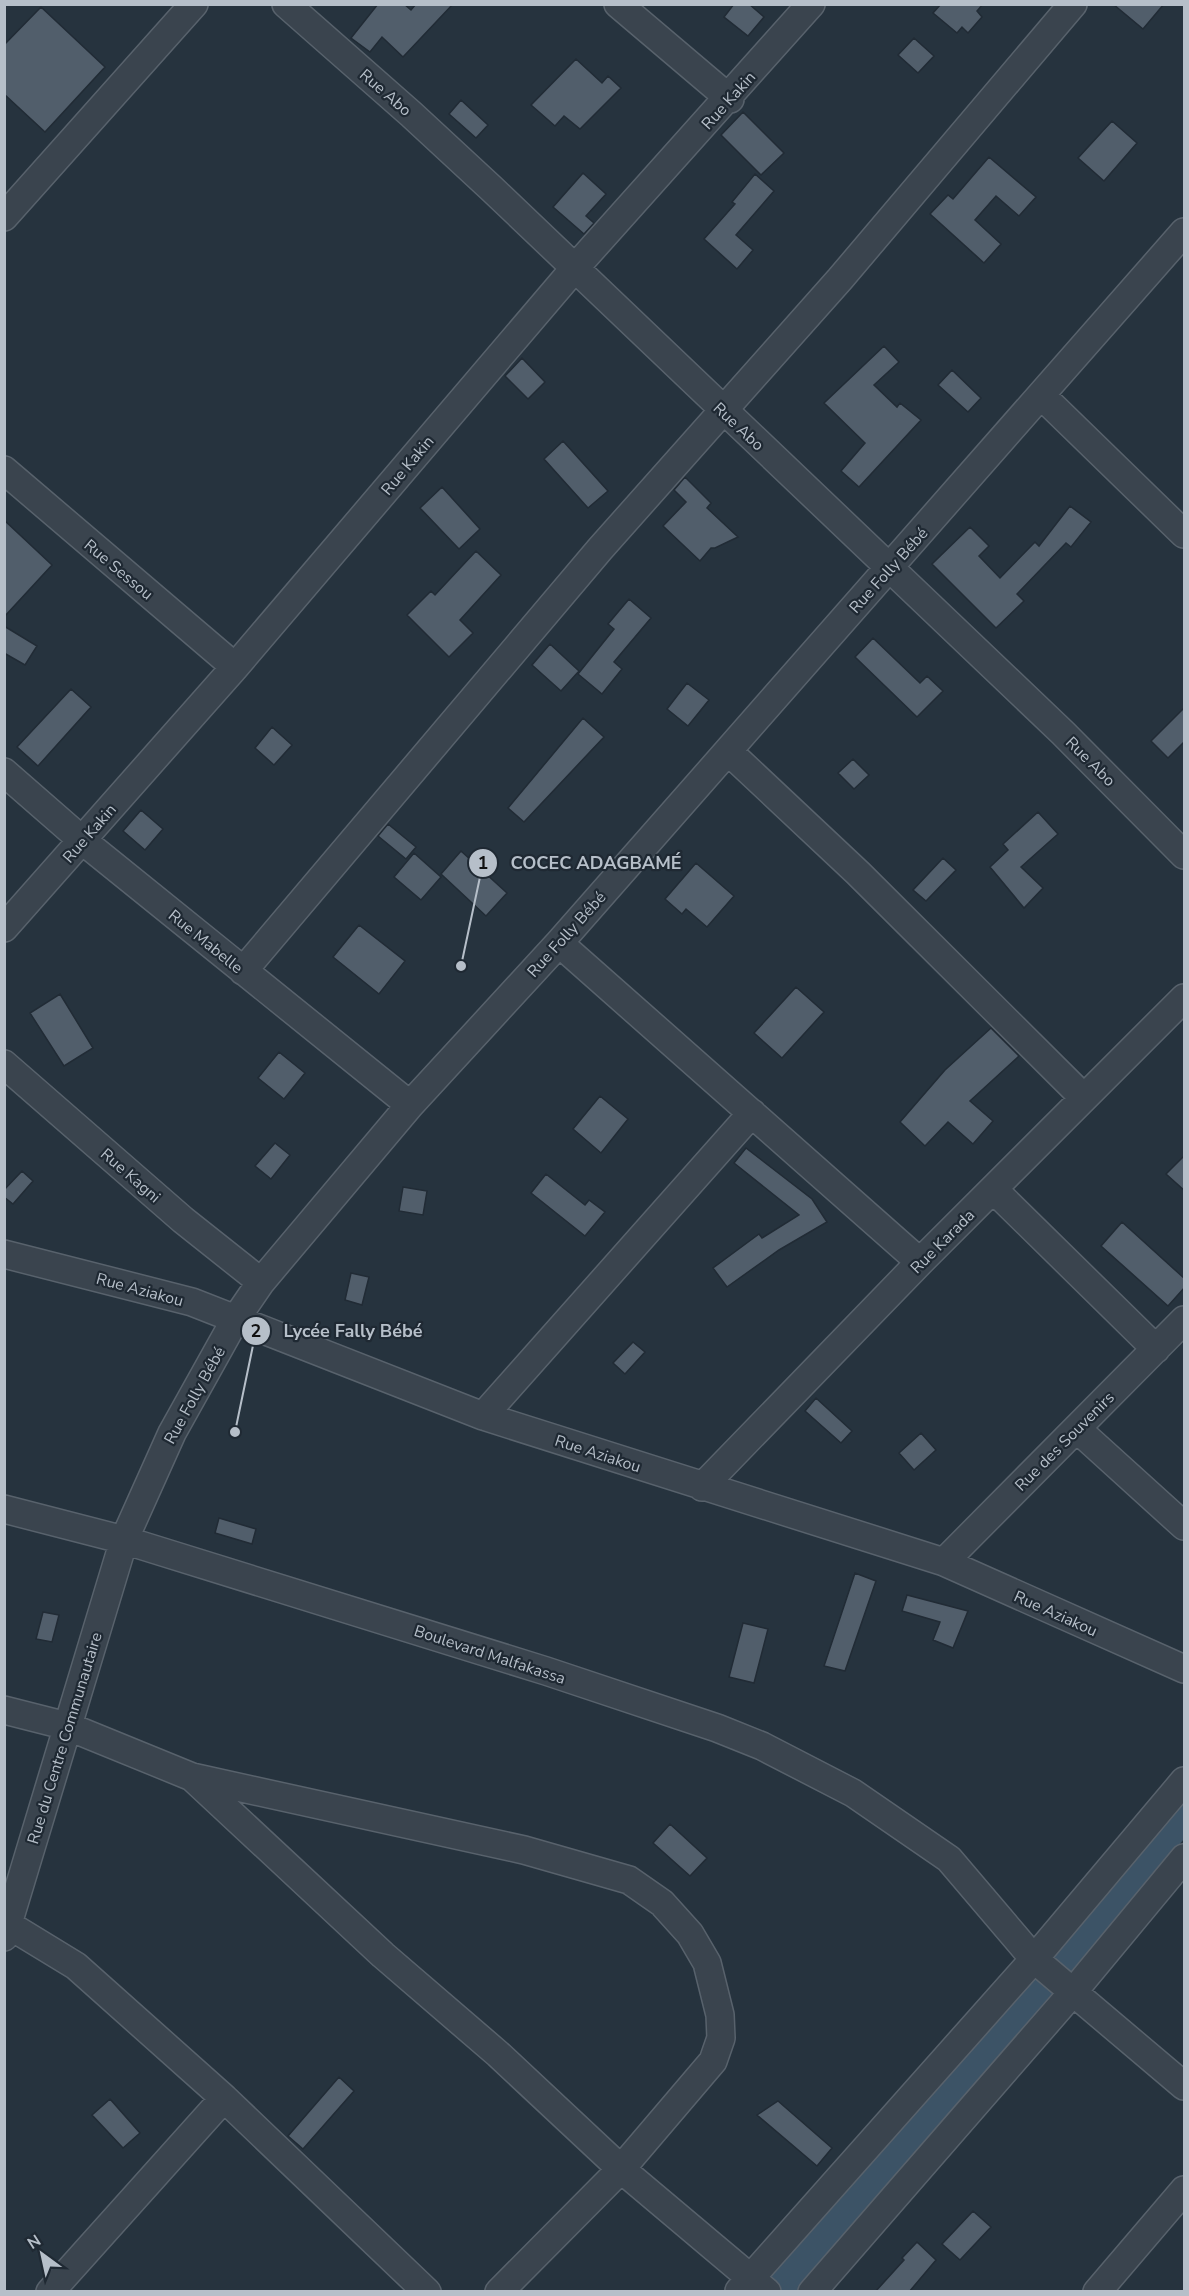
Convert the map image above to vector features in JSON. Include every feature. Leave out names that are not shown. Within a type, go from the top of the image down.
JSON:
[{"type":"street","points":[[4,217],[13,188],[194,4]]},
{"type":"street","name":"Rue Abo","points":[[286,4],[411,114],[891,568],[1063,733],[1185,855]]},
{"type":"street","points":[[618,4],[730,99]]},
{"type":"street","name":"Rue Kakin","points":[[4,928],[235,667],[574,269],[730,99],[811,4]]},
{"type":"street","points":[[243,971],[593,558],[724,412],[1073,4]]},
{"type":"street","name":"Rue Folly Bébé","points":[[124,1540],[172,1433],[235,1320],[261,1282],[410,1105],[559,943],[1185,232]]},
{"type":"street","points":[[1042,396],[1185,534]]},
{"type":"street","name":"Rue Sessou","points":[[4,470],[235,667]]},
{"type":"street","points":[[728,751],[858,873],[1084,1098]]},
{"type":"street","name":"Rue Mabelle","points":[[4,772],[83,841],[410,1105]]},
{"type":"street","points":[[559,943],[920,1262]]},
{"type":"street","name":"Rue Karada","points":[[702,1487],[993,1188],[1185,998]]},
{"type":"street","name":"Rue Kagni","points":[[4,1064],[183,1220],[261,1282]]},
{"type":"street","points":[[483,1416],[752,1113]]},
{"type":"street","points":[[993,1188],[1156,1349]]},
{"type":"street","name":"Rue Aziakou","points":[[4,1254],[192,1302],[483,1416],[944,1562],[1185,1669]]},
{"type":"street","name":"Rue des Souvenirs","points":[[944,1562],[1185,1320]]},
{"type":"street","points":[[1077,1429],[1185,1526]]},
{"type":"street","name":"Boulevard Malfakassa","points":[[4,1509],[124,1540],[546,1671],[717,1728],[762,1746],[853,1793],[949,1860],[1034,1959],[1185,2086]]},
{"type":"street","name":"Rue du Centre Communautaire","points":[[6,1927],[124,1540]]},
{"type":"street","points":[[4,1710],[67,1725],[192,1778],[524,1850],[629,1880],[662,1903],[690,1934],[707,1963],[720,2015],[721,2038],[713,2061],[621,2169],[499,2292]]},
{"type":"street","points":[[192,1778],[383,1954],[498,2054],[752,2288],[1185,1781]]},
{"type":"street","points":[[812,2292],[1185,1858]]},
{"type":"street","points":[[6,1927],[76,1966],[224,2098],[427,2292]]},
{"type":"street","points":[[50,2292],[224,2098]]},
{"type":"street","points":[[1097,2292],[1185,2190]]},
{"type":"water","points":[[1184,1794],[1184,1839],[799,2291],[758,2292]]},
{"type":"building","points":[[378,4],[404,4],[411,10],[416,4],[453,4],[403,57],[382,37],[370,52],[351,38]]},
{"type":"building","points":[[734,4],[749,4],[764,17],[748,36],[724,17]]},
{"type":"building","points":[[941,4],[983,4],[977,11],[982,17],[968,33],[962,27],[957,33],[933,13]]},
{"type":"building","points":[[1113,4],[1164,4],[1143,29]]},
{"type":"building","points":[[41,7],[105,67],[45,132],[4,94],[4,45]]},
{"type":"building","points":[[914,38],[934,56],[918,73],[898,55]]},
{"type":"building","points":[[576,59],[602,83],[608,76],[621,88],[580,129],[564,116],[555,126],[531,105]]},
{"type":"building","points":[[461,100],[488,125],[476,138],[449,114]]},
{"type":"building","points":[[743,112],[784,153],[761,175],[721,135]]},
{"type":"building","points":[[1112,121],[1137,143],[1104,181],[1078,158]]},
{"type":"building","points":[[989,157],[1036,197],[1019,216],[996,196],[975,220],[1001,244],[984,263],[930,214],[948,195],[953,199]]},
{"type":"building","points":[[583,173],[606,194],[586,216],[594,223],[584,234],[553,207]]},
{"type":"building","points":[[755,174],[774,191],[736,235],[753,250],[737,269],[704,239],[735,204],[732,202]]},
{"type":"building","points":[[884,346],[899,362],[874,385],[897,407],[900,403],[921,420],[859,487],[841,471],[865,443],[824,403]]},
{"type":"building","points":[[522,358],[545,382],[528,399],[505,376]]},
{"type":"building","points":[[952,370],[981,398],[968,412],[938,385]]},
{"type":"building","points":[[563,441],[608,491],[588,508],[544,459]]},
{"type":"building","points":[[685,477],[711,503],[707,508],[738,537],[711,548],[700,561],[663,526],[686,502],[674,490]]},
{"type":"building","points":[[442,487],[480,529],[459,549],[420,508]]},
{"type":"building","points":[[1070,506],[1091,522],[1071,547],[1066,543],[1017,594],[1024,601],[996,628],[932,564],[970,527],[989,546],[979,556],[1000,578],[1035,542],[1039,546]]},
{"type":"building","points":[[4,520],[52,565],[4,617]]},
{"type":"building","points":[[476,551],[501,575],[460,620],[473,633],[449,657],[407,615],[431,591],[435,595]]},
{"type":"building","points":[[629,599],[651,618],[614,662],[622,669],[602,694],[578,674],[614,629],[608,624]]},
{"type":"building","points":[[4,626],[37,646],[25,665],[4,653]]},
{"type":"building","points":[[873,638],[920,683],[927,676],[943,691],[917,717],[855,657]]},
{"type":"building","points":[[550,644],[579,671],[561,691],[532,665]]},
{"type":"building","points":[[687,683],[709,700],[688,726],[667,709]]},
{"type":"building","points":[[71,689],[91,707],[38,766],[17,747]]},
{"type":"building","points":[[1185,707],[1185,741],[1168,758],[1151,741]]},
{"type":"building","points":[[583,718],[604,737],[524,822],[508,808]]},
{"type":"building","points":[[272,727],[292,745],[274,765],[255,748]]},
{"type":"building","points":[[853,759],[869,775],[854,789],[838,773]]},
{"type":"building","points":[[141,810],[163,829],[145,850],[123,831]]},
{"type":"building","points":[[1038,812],[1058,834],[1021,867],[1043,888],[1024,908],[990,867],[1008,850],[1003,844]]},
{"type":"building","points":[[388,824],[416,847],[406,859],[378,836]]},
{"type":"building","points":[[461,851],[507,893],[486,916],[441,874]]},
{"type":"building","points":[[414,853],[441,877],[421,900],[394,877]]},
{"type":"building","points":[[943,858],[956,870],[926,901],[913,890]]},
{"type":"building","points":[[696,863],[734,896],[707,927],[686,909],[682,914],[665,899]]},
{"type":"building","points":[[359,925],[405,961],[379,994],[333,957]]},
{"type":"building","points":[[796,987],[824,1012],[782,1058],[754,1033]]},
{"type":"building","points":[[60,994],[93,1048],[64,1066],[30,1013]]},
{"type":"building","points":[[991,1028],[1019,1056],[970,1101],[993,1121],[973,1144],[948,1122],[925,1146],[900,1122],[945,1070]]},
{"type":"building","points":[[279,1052],[305,1073],[284,1099],[258,1078]]},
{"type":"building","points":[[600,1096],[628,1119],[601,1153],[573,1129]]},
{"type":"building","points":[[275,1143],[290,1155],[271,1179],[255,1166]]},
{"type":"building","points":[[746,1148],[812,1199],[827,1222],[779,1250],[727,1287],[713,1268],[759,1234],[762,1238],[799,1215],[734,1163]]},
{"type":"building","points":[[1185,1155],[1185,1191],[1166,1174]]},
{"type":"building","points":[[22,1171],[33,1181],[13,1204],[4,1197],[4,1190]]},
{"type":"building","points":[[546,1174],[585,1205],[589,1200],[605,1212],[585,1236],[531,1193]]},
{"type":"building","points":[[403,1187],[427,1191],[423,1215],[399,1211]]},
{"type":"building","points":[[1122,1222],[1185,1279],[1185,1287],[1168,1306],[1101,1246]]},
{"type":"building","points":[[351,1273],[369,1277],[362,1305],[345,1300]]},
{"type":"building","points":[[633,1342],[645,1352],[625,1374],[613,1363]]},
{"type":"building","points":[[816,1398],[852,1431],[841,1443],[805,1411]]},
{"type":"building","points":[[921,1433],[936,1450],[914,1470],[899,1453]]},
{"type":"building","points":[[219,1518],[256,1529],[252,1544],[215,1533]]},
{"type":"building","points":[[855,1573],[876,1581],[845,1671],[824,1666]]},
{"type":"building","points":[[907,1595],[968,1611],[953,1648],[933,1640],[940,1622],[902,1611]]},
{"type":"building","points":[[43,1612],[59,1615],[52,1642],[36,1639]]},
{"type":"building","points":[[743,1623],[768,1629],[754,1683],[729,1677]]},
{"type":"building","points":[[670,1824],[707,1858],[690,1876],[653,1843]]},
{"type":"building","points":[[339,2077],[354,2091],[303,2149],[288,2136]]},
{"type":"building","points":[[110,2099],[140,2133],[123,2148],[92,2115]]},
{"type":"building","points":[[778,2101],[832,2148],[817,2166],[757,2115]]},
{"type":"building","points":[[973,2211],[991,2227],[960,2260],[942,2244]]},
{"type":"building","points":[[917,2242],[936,2260],[909,2292],[875,2292],[904,2260],[902,2258]]},
{"type":"place","name":"COCEC ADAGBAMÉ","points":[[461,966]]},
{"type":"place","name":"Lycée Fally Bébé","points":[[235,1432]]}]
